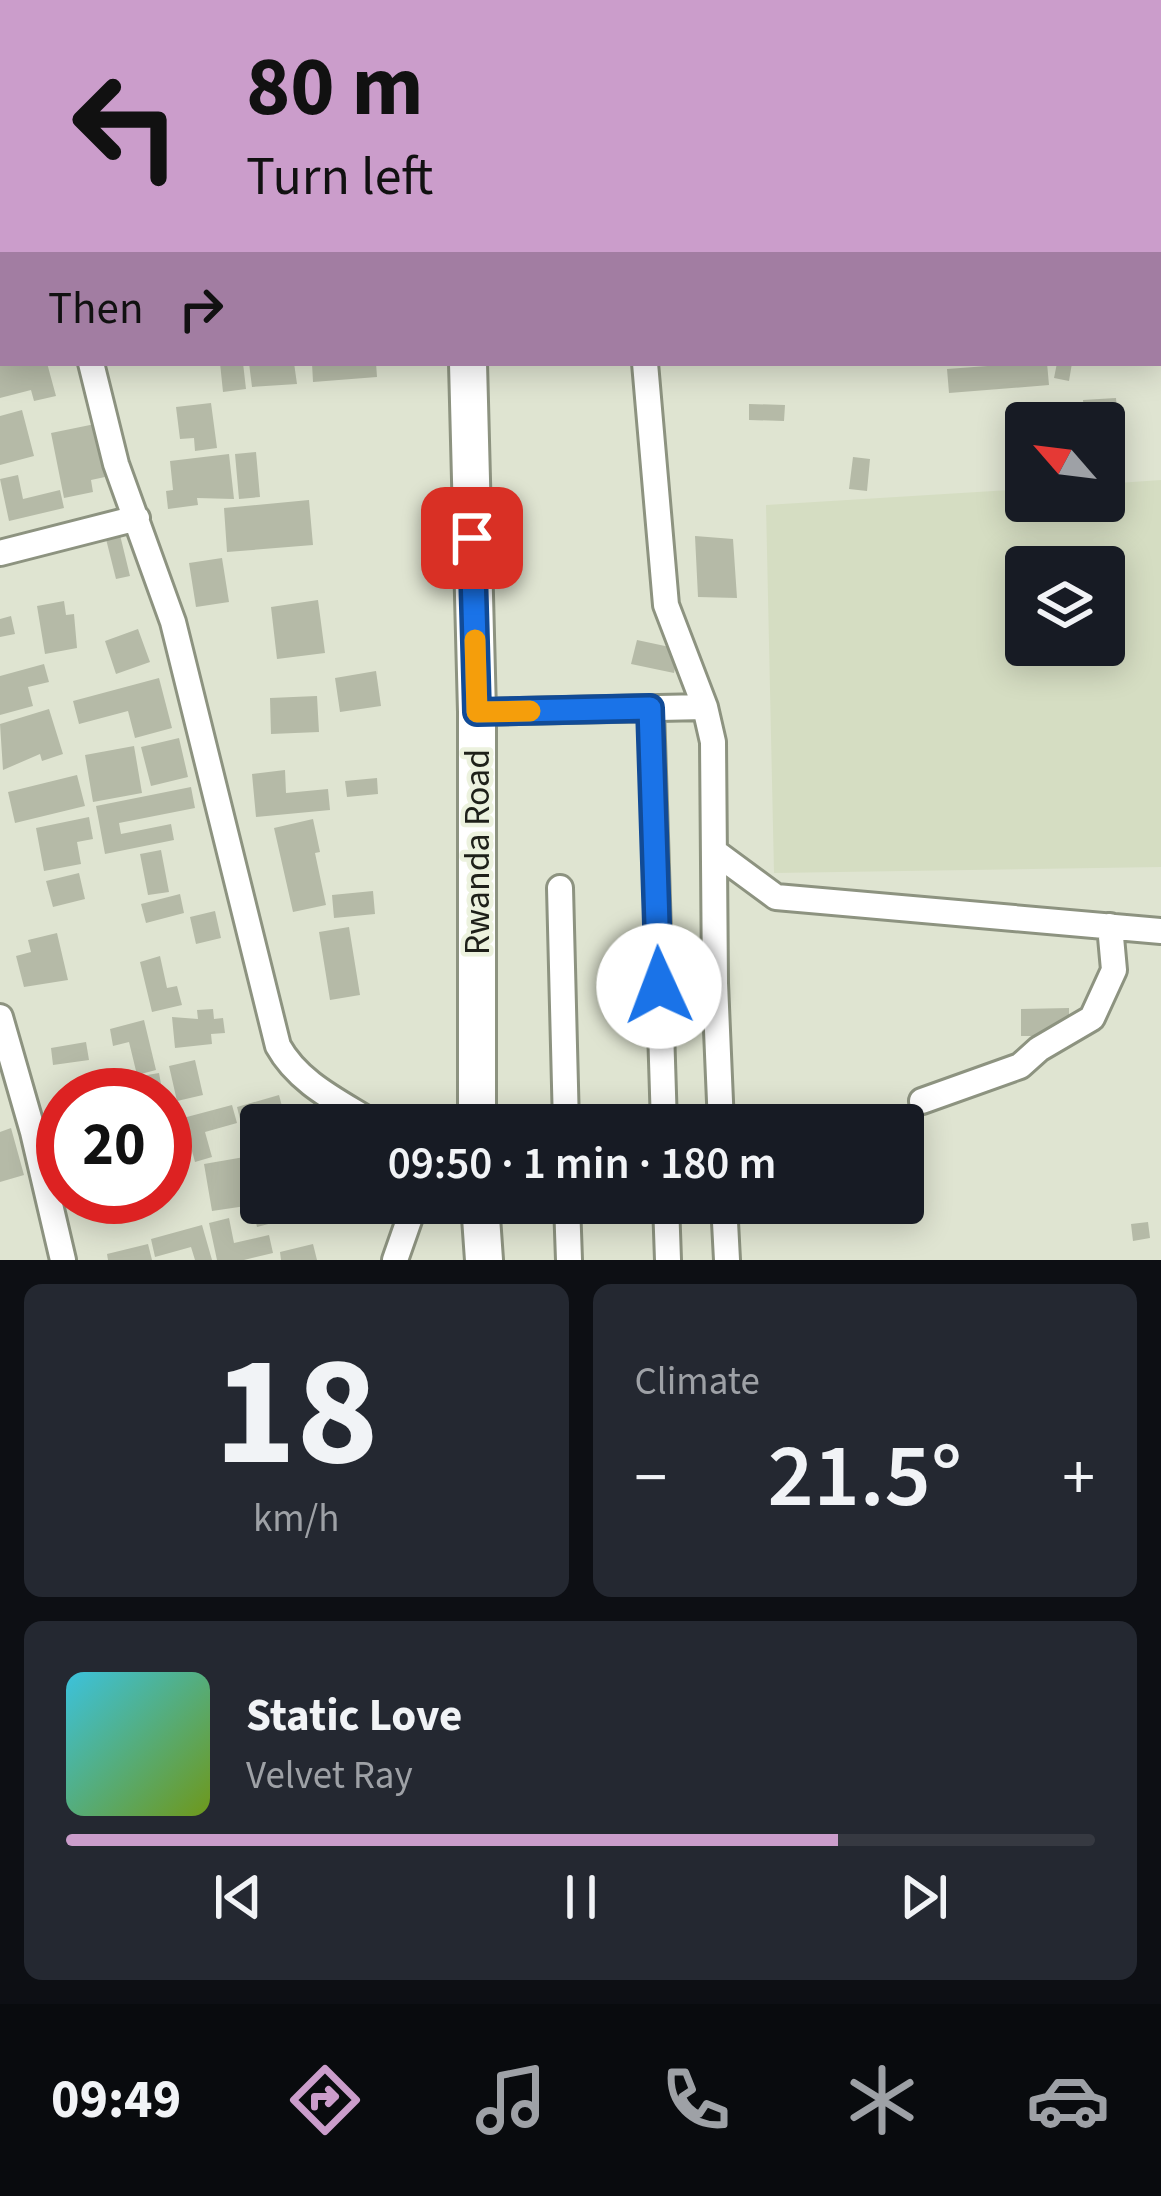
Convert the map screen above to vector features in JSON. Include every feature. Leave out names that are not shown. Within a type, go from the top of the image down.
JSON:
[{"type":"highway","name":"Rwanda Road","points":[[468,366],[477,712],[477,1104]]},
{"type":"highway","points":[[481,1224],[484,1260]]},
{"type":"street","points":[[92,366],[116,464],[173,622],[278,1046],[289,1066],[343,1104]]},
{"type":"street","points":[[645,366],[666,605],[705,707],[713,742],[720,1104]]},
{"type":"street","points":[[0,553],[137,518]]},
{"type":"street","points":[[477,712],[705,707]]},
{"type":"street","points":[[650,708],[663,1104]]},
{"type":"street","points":[[716,853],[776,897],[1161,931]]},
{"type":"street","points":[[560,888],[565,1104]]},
{"type":"street","points":[[922,1101],[1020,1066],[1039,1049],[1092,1018],[1114,970],[1110,926]]},
{"type":"street","points":[[0,1017],[64,1260]]},
{"type":"street","points":[[395,1260],[407,1224]]},
{"type":"street","points":[[412,1224],[415,1260]]},
{"type":"street","points":[[568,1224],[569,1260]]},
{"type":"street","points":[[667,1224],[668,1260]]},
{"type":"street","points":[[725,1224],[727,1260]]},
{"type":"shaded area","points":[[1161,480],[1161,867],[774,873],[766,505],[1005,490],[1005,522],[1125,522],[1125,483]]},
{"type":"building","points":[[0,366],[48,366],[56,396],[34,401],[31,390],[0,398]]},
{"type":"building","points":[[220,366],[243,366],[246,389],[223,392]]},
{"type":"building","points":[[249,366],[294,366],[297,384],[252,387]]},
{"type":"building","points":[[312,366],[376,366],[377,377],[313,382]]},
{"type":"building","points":[[1047,366],[1049,385],[949,393],[947,369]]},
{"type":"building","points":[[1056,366],[1072,366],[1069,381],[1054,378]]},
{"type":"building","points":[[1116,398],[1116,402],[1083,402]]},
{"type":"building","points":[[211,403],[217,448],[195,451],[194,438],[180,439],[176,407]]},
{"type":"building","points":[[749,404],[785,405],[784,421],[749,420]]},
{"type":"building","points":[[22,410],[34,456],[0,465],[0,416]]},
{"type":"building","points":[[95,424],[105,477],[91,480],[93,492],[64,498],[51,433]]},
{"type":"building","points":[[256,452],[260,497],[239,499],[235,454]]},
{"type":"building","points":[[229,454],[234,499],[197,498],[198,505],[168,509],[166,491],[173,490],[170,461]]},
{"type":"building","points":[[853,457],[870,459],[867,491],[849,489]]},
{"type":"building","points":[[18,475],[23,499],[60,490],[64,508],[9,521],[0,479]]},
{"type":"building","points":[[309,500],[313,545],[227,552],[224,508]]},
{"type":"building","points":[[120,535],[130,576],[116,579],[106,539]]},
{"type":"building","points":[[695,536],[733,539],[737,598],[698,597]]},
{"type":"building","points":[[222,558],[229,602],[196,607],[189,563]]},
{"type":"building","points":[[318,600],[325,653],[277,659],[271,607]]},
{"type":"building","points":[[64,601],[66,615],[74,614],[77,648],[45,654],[37,606]]},
{"type":"building","points":[[11,616],[15,634],[0,637],[0,619]]},
{"type":"building","points":[[138,629],[150,662],[116,674],[105,641]]},
{"type":"building","points":[[637,640],[679,649],[674,673],[631,664]]},
{"type":"building","points":[[44,664],[49,682],[28,687],[33,706],[0,715],[0,676]]},
{"type":"building","points":[[376,671],[381,706],[340,712],[335,678]]},
{"type":"building","points":[[159,678],[172,728],[135,738],[128,711],[79,724],[73,701]]},
{"type":"building","points":[[317,696],[319,732],[271,734],[270,698]]},
{"type":"building","points":[[49,709],[63,754],[42,761],[40,754],[3,770],[0,724]]},
{"type":"building","points":[[179,738],[188,777],[151,786],[141,747]]},
{"type":"building","points":[[134,746],[142,793],[93,802],[85,755]]},
{"type":"building","points":[[285,770],[286,793],[328,789],[330,810],[256,817],[252,774]]},
{"type":"building","points":[[77,775],[85,806],[15,823],[8,792]]},
{"type":"building","points":[[377,778],[378,794],[347,797],[345,781]]},
{"type":"building","points":[[191,787],[195,808],[119,823],[121,834],[171,824],[174,840],[105,854],[96,806]]},
{"type":"building","points":[[89,817],[93,839],[77,842],[81,864],[44,871],[36,828]]},
{"type":"building","points":[[313,819],[326,905],[293,912],[274,828]]},
{"type":"building","points":[[161,850],[169,892],[148,895],[140,854]]},
{"type":"building","points":[[79,873],[85,899],[53,907],[46,881]]},
{"type":"building","points":[[373,891],[375,914],[334,918],[332,895]]},
{"type":"building","points":[[180,894],[184,913],[146,923],[141,904]]},
{"type":"building","points":[[215,911],[221,938],[196,944],[190,917]]},
{"type":"building","points":[[349,927],[360,995],[330,1000],[319,932]]},
{"type":"building","points":[[57,933],[68,980],[24,987],[16,956],[31,952],[28,940]]},
{"type":"building","points":[[160,956],[167,988],[177,986],[182,1005],[152,1012],[140,962]]},
{"type":"building","points":[[1069,1008],[1069,1036],[1021,1036],[1021,1009]]},
{"type":"building","points":[[213,1009],[214,1019],[223,1018],[225,1033],[211,1034],[212,1044],[175,1048],[172,1017],[198,1019],[197,1010]]},
{"type":"building","points":[[144,1020],[156,1068],[135,1068],[129,1042],[113,1046],[110,1029]]},
{"type":"building","points":[[86,1042],[89,1060],[53,1065],[51,1048]]},
{"type":"building","points":[[195,1060],[203,1095],[192,1098],[192,1068],[169,1066]]},
{"type":"building","points":[[279,1095],[281,1104],[248,1104]]},
{"type":"building","points":[[232,1105],[237,1123],[205,1132],[212,1157],[195,1162],[192,1151],[192,1116]]},
{"type":"building","points":[[11,1128],[24,1175],[0,1182],[0,1132]]},
{"type":"building","points":[[240,1158],[240,1207],[212,1211],[204,1164]]},
{"type":"building","points":[[229,1218],[234,1243],[269,1235],[273,1253],[217,1260],[209,1223]]},
{"type":"building","points":[[1148,1222],[1150,1238],[1133,1241],[1131,1224]]},
{"type":"building","points":[[202,1225],[212,1260],[195,1260],[191,1247],[155,1257],[151,1239]]},
{"type":"building","points":[[148,1244],[152,1260],[108,1260],[107,1254]]},
{"type":"building","points":[[313,1244],[317,1260],[281,1260],[280,1252]]},
{"type":"slow traffic","points":[[475,640],[477,712],[530,711]]},
{"type":"route","points":[[472,538],[477,712],[650,708],[659,986]]}]
